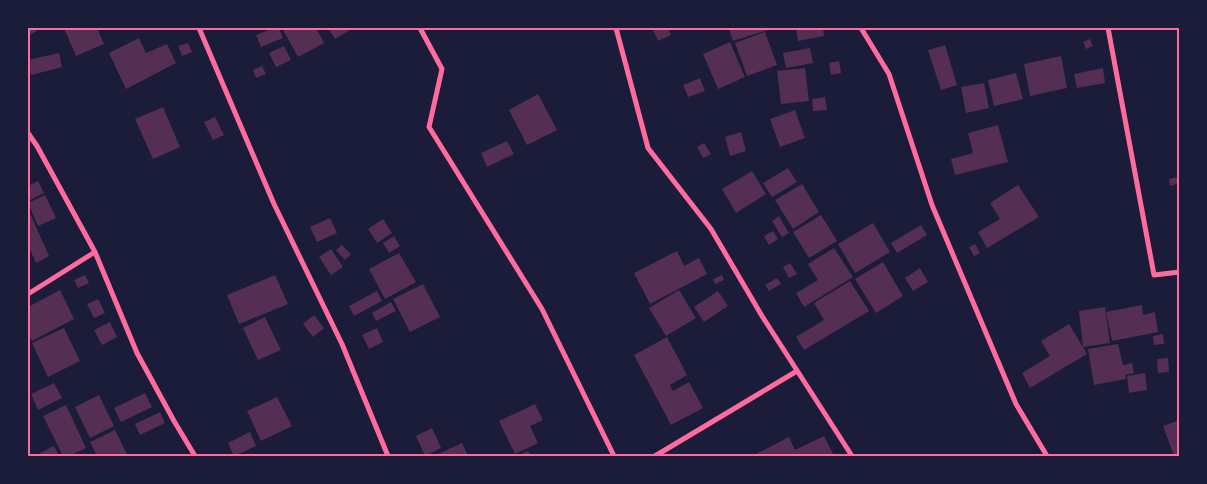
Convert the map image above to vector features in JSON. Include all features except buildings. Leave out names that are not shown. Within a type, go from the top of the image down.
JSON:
[{"type":"street","points":[[199,28],[274,204],[342,344],[388,456]]},
{"type":"street","points":[[420,28],[442,69],[430,128],[542,310],[614,456]]},
{"type":"street","points":[[616,28],[648,148],[711,229],[762,316],[852,456]]},
{"type":"street","points":[[861,28],[889,74],[932,205],[1016,404],[1047,456]]},
{"type":"street","points":[[1108,28],[1154,275],[1180,272]]},
{"type":"street","points":[[28,133],[95,252],[137,353],[195,456]]},
{"type":"street","points":[[28,294],[95,252]]},
{"type":"street","points":[[654,456],[797,370]]}]
